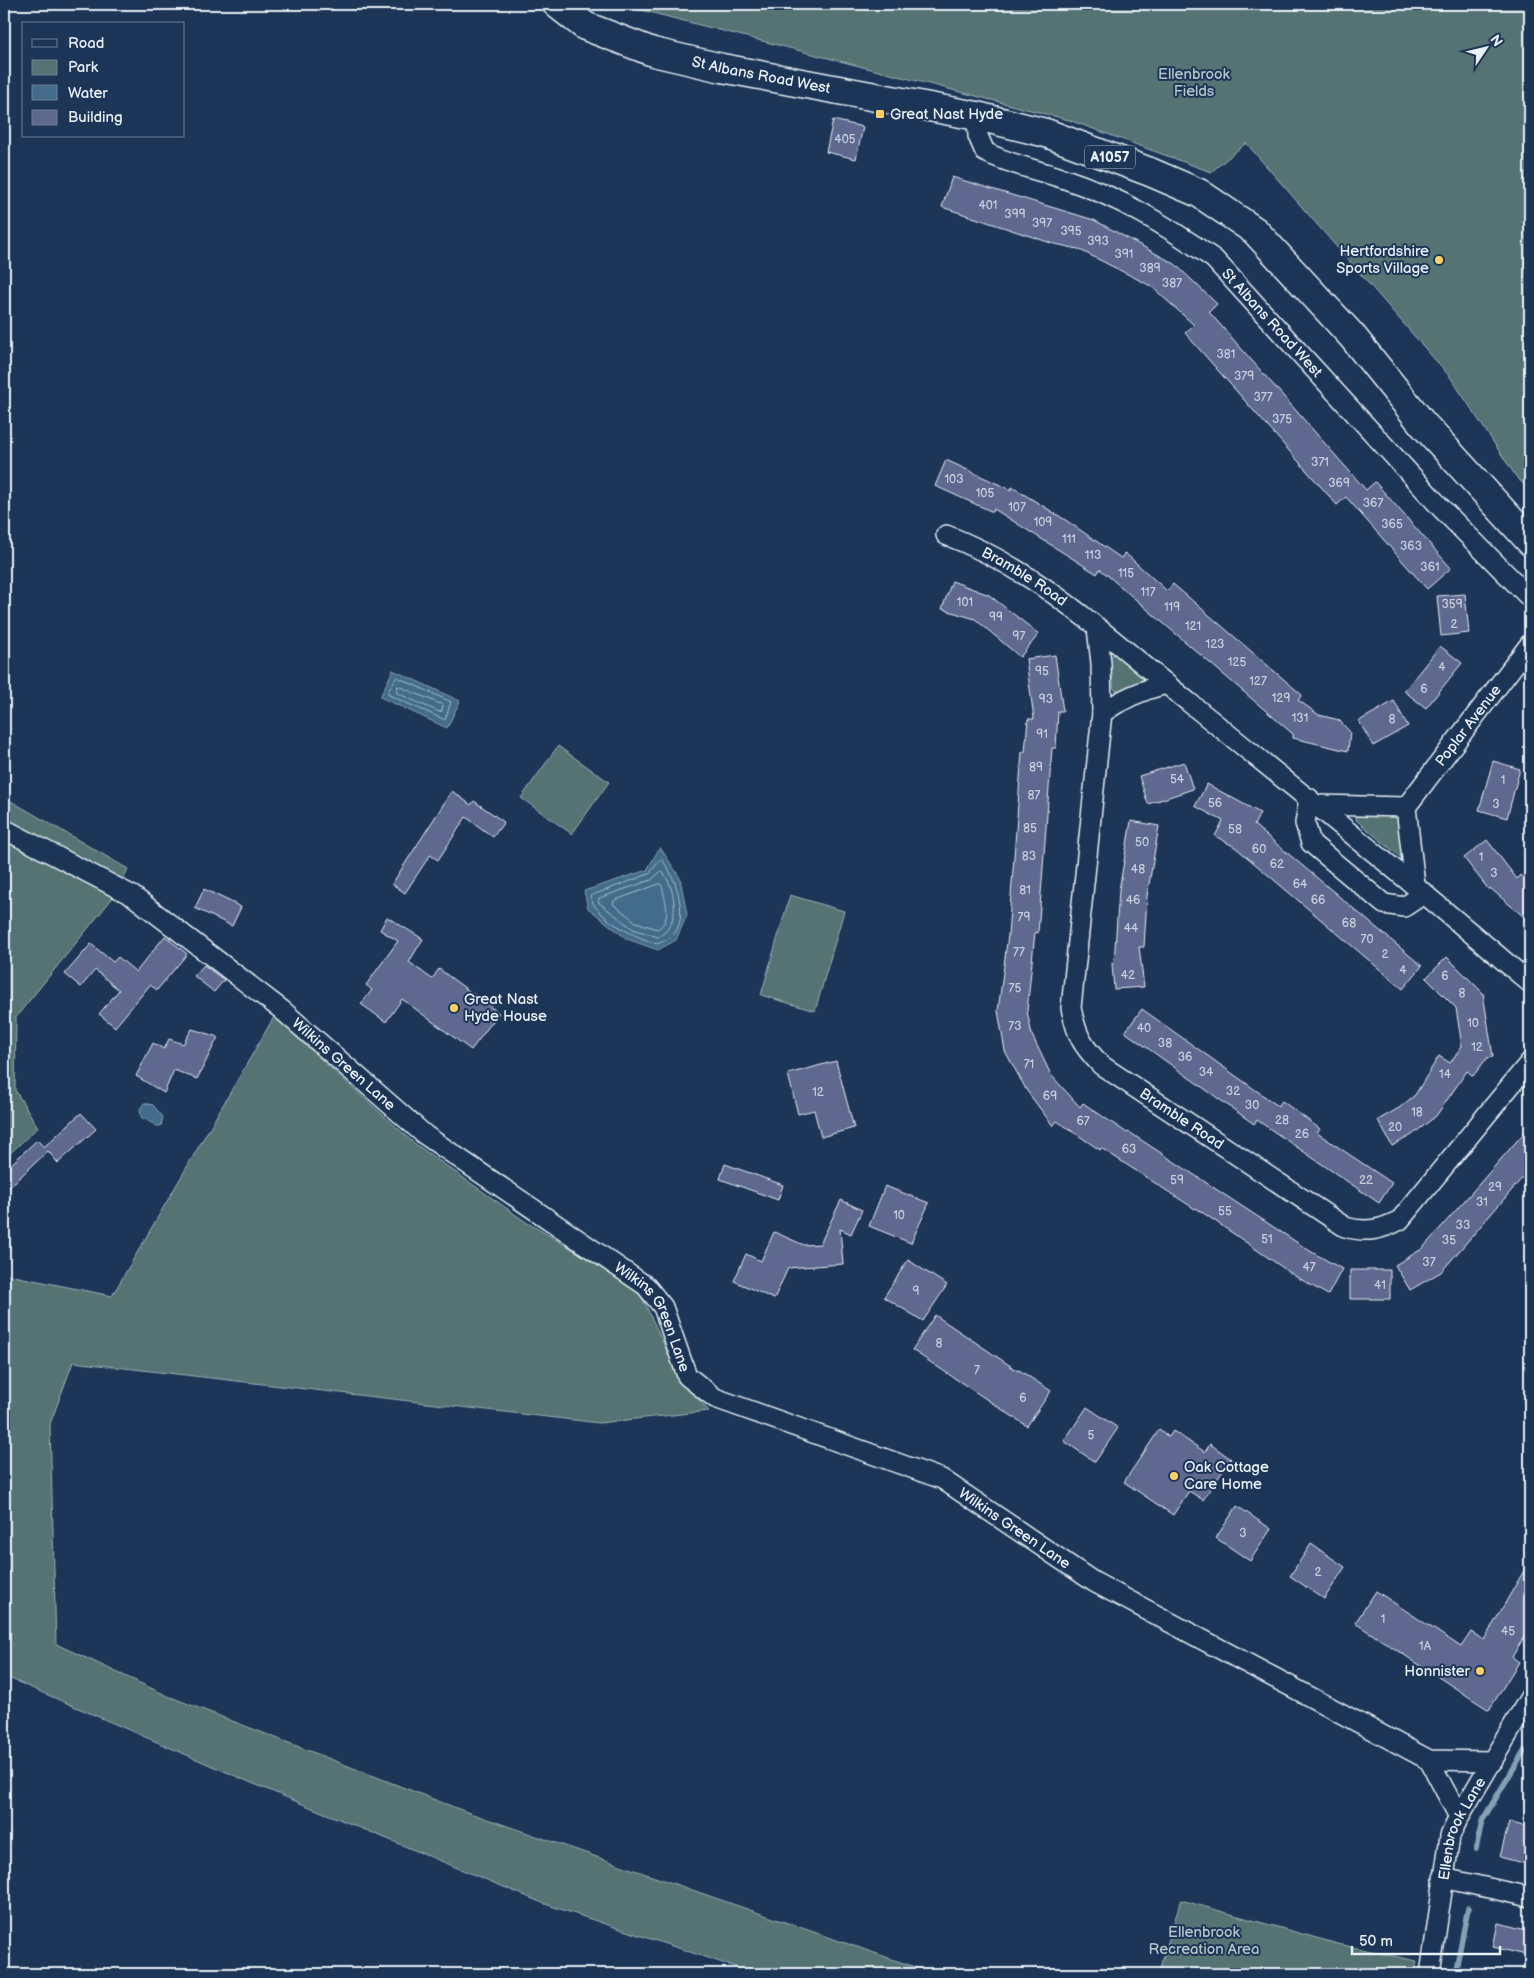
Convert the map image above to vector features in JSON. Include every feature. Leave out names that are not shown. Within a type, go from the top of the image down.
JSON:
[{"type":"main road","name":"St Albans Road West","points":[[557,4],[585,26],[653,52],[722,68],[977,116],[1046,133],[1150,172],[1199,193],[1255,231],[1352,336],[1422,423],[1530,541]]},
{"type":"street","name":"St Albans Road West","points":[[977,116],[978,136],[985,152],[1004,162],[1065,179],[1111,196],[1172,229],[1214,259],[1442,509],[1530,598]]},
{"type":"street","name":"Bramble Road","points":[[946,535],[972,545],[1045,587],[1314,802],[1530,983]]},
{"type":"street","name":"Bramble Road","points":[[1097,628],[1101,663],[1102,713],[1071,1008],[1077,1035],[1101,1065],[1345,1227],[1361,1231],[1385,1228],[1400,1220],[1530,1062]]},
{"type":"street","name":"Poplar Avenue","points":[[1406,806],[1530,645]]},
{"type":"street","points":[[1102,713],[1121,699],[1143,690],[1166,684]]},
{"type":"street","points":[[1314,802],[1406,806],[1420,889],[1404,907],[1384,904],[1311,843],[1305,823],[1314,802]]},
{"type":"street","name":"Wilkins Green Lane","points":[[4,829],[134,896],[282,1010],[425,1135],[646,1286],[663,1307],[687,1376],[715,1398],[942,1479],[1094,1582],[1429,1760],[1494,1761]]},
{"type":"street","name":"Ellenbrook Lane","points":[[1430,1974],[1450,1836],[1458,1817],[1494,1761],[1530,1697]]},
{"type":"street","points":[[1429,1760],[1458,1817]]},
{"type":"street","points":[[1444,1878],[1530,1897]]},
{"type":"green space","name":"Ellenbrook Fields","points":[[618,4],[1530,4],[1530,490],[1517,478],[1451,378],[1246,143],[1211,172],[1069,120]]},
{"type":"green space","points":[[1116,653],[1144,676],[1142,681],[1118,692],[1114,689],[1109,657]]},
{"type":"green space","points":[[558,746],[609,782],[572,834],[521,798]]},
{"type":"green space","points":[[4,797],[128,869],[115,895],[16,1017],[15,1090],[38,1127],[4,1159]]},
{"type":"green space","points":[[1394,815],[1400,819],[1404,860],[1356,820],[1356,816]]},
{"type":"green space","points":[[790,895],[844,911],[815,1011],[761,995]]},
{"type":"green space","points":[[274,1017],[414,1143],[526,1222],[599,1265],[641,1295],[680,1379],[709,1411],[599,1423],[73,1362],[50,1424],[56,1644],[168,1696],[464,1811],[935,1974],[756,1974],[545,1904],[254,1784],[4,1676],[4,1274],[112,1296]]},
{"type":"green space","name":"Ellenbrook Recreation Area","points":[[1181,1900],[1338,1944],[1417,1961],[1414,1974],[1158,1974]]},
{"type":"water","points":[[393,670],[460,701],[447,728],[380,697]]},
{"type":"water","points":[[660,847],[680,878],[687,915],[676,940],[658,950],[627,939],[588,908],[584,891],[647,870]]},
{"type":"water","points":[[144,1103],[153,1105],[163,1117],[161,1126],[157,1126],[141,1117],[140,1109]]},
{"type":"building","points":[[833,120],[863,127],[856,159],[826,152]]},
{"type":"building","points":[[952,177],[1094,220],[1175,264],[1217,304],[1209,312],[1366,490],[1375,482],[1451,568],[1427,589],[1346,497],[1337,505],[1185,333],[1194,325],[1151,286],[1078,249],[1051,243],[942,207]]},
{"type":"building","points":[[946,460],[1011,490],[1012,487],[1064,519],[1121,558],[1125,553],[1167,591],[1173,584],[1302,695],[1298,700],[1319,715],[1339,720],[1350,732],[1348,751],[1293,738],[1293,734],[1100,569],[1097,574],[994,509],[993,512],[935,486]]},
{"type":"building","points":[[952,581],[989,595],[1039,634],[1020,657],[975,619],[942,609]]},
{"type":"building","points":[[1465,594],[1469,633],[1441,636],[1437,596]]},
{"type":"building","points":[[1440,646],[1462,663],[1426,708],[1404,691]]},
{"type":"building","points":[[1055,655],[1063,711],[1058,711],[1056,748],[1052,748],[1038,933],[1035,932],[1027,1011],[1032,1035],[1051,1075],[1080,1107],[1083,1103],[1310,1251],[1342,1269],[1328,1295],[1295,1276],[1196,1208],[1101,1148],[1100,1150],[1057,1121],[1053,1126],[1027,1091],[1005,1051],[998,1011],[1008,935],[1022,752],[1025,752],[1028,719],[1034,719],[1026,659]]},
{"type":"building","points":[[1394,701],[1408,726],[1373,746],[1359,721]]},
{"type":"building","points":[[1493,761],[1520,769],[1507,818],[1479,810]]},
{"type":"building","points":[[1184,762],[1193,789],[1148,804],[1139,776]]},
{"type":"building","points":[[1207,784],[1260,813],[1254,825],[1422,966],[1403,989],[1235,847],[1215,836],[1223,821],[1195,806]]},
{"type":"building","points":[[452,791],[471,805],[474,801],[504,822],[493,837],[466,817],[438,860],[430,855],[405,893],[392,884]]},
{"type":"building","points":[[1131,821],[1159,826],[1147,896],[1144,947],[1139,947],[1144,987],[1114,989],[1112,963],[1114,963],[1119,890]]},
{"type":"building","points":[[1487,840],[1517,879],[1520,875],[1530,884],[1530,922],[1490,888],[1489,890],[1464,858]]},
{"type":"building","points":[[204,889],[241,907],[232,926],[195,908]]},
{"type":"building","name":"Great Nast Hyde House","points":[[387,917],[423,939],[409,962],[432,979],[439,969],[499,1013],[471,1050],[402,999],[386,1022],[361,1004],[372,990],[366,985],[398,941],[380,930]]},
{"type":"building","points":[[165,936],[187,954],[157,990],[150,985],[115,1027],[99,1014],[119,990],[95,970],[81,987],[65,974],[91,944],[113,962],[118,957],[136,972]]},
{"type":"building","points":[[1447,957],[1483,993],[1493,1057],[1487,1058],[1473,1076],[1467,1071],[1436,1116],[1412,1135],[1392,1146],[1378,1120],[1399,1108],[1415,1095],[1439,1056],[1450,1063],[1462,1046],[1456,1008],[1426,978]]},
{"type":"building","points":[[204,965],[224,980],[214,992],[194,976]]},
{"type":"building","points":[[1142,1009],[1278,1106],[1282,1101],[1320,1129],[1317,1133],[1392,1183],[1379,1203],[1257,1120],[1254,1124],[1125,1032]]},
{"type":"building","points":[[192,1029],[218,1037],[197,1079],[174,1070],[164,1093],[136,1076],[153,1043],[164,1049],[169,1039],[183,1044]]},
{"type":"building","points":[[836,1061],[854,1128],[821,1137],[814,1110],[798,1114],[788,1074]]},
{"type":"building","points":[[81,1113],[96,1129],[58,1163],[48,1151],[4,1192],[4,1171],[37,1140],[44,1147]]},
{"type":"building","points":[[1530,1126],[1530,1169],[1441,1272],[1410,1290],[1395,1265],[1422,1249]]},
{"type":"building","points":[[725,1164],[783,1185],[778,1200],[720,1179]]},
{"type":"building","points":[[885,1186],[929,1203],[911,1243],[869,1226]]},
{"type":"building","points":[[841,1200],[862,1210],[851,1234],[840,1229],[843,1264],[788,1268],[774,1299],[734,1281],[746,1254],[761,1261],[774,1232],[804,1245],[820,1244]]},
{"type":"building","points":[[908,1260],[947,1285],[923,1321],[884,1297]]},
{"type":"building","points":[[1350,1270],[1390,1270],[1390,1299],[1350,1299]]},
{"type":"building","points":[[935,1315],[1051,1391],[1027,1426],[912,1350]]},
{"type":"building","points":[[1087,1407],[1118,1428],[1095,1462],[1064,1441]]},
{"type":"building","name":"Oak Cottage Care Home","points":[[1159,1430],[1169,1437],[1173,1431],[1205,1452],[1210,1444],[1231,1459],[1203,1500],[1189,1491],[1173,1515],[1124,1482]]},
{"type":"building","points":[[1237,1506],[1271,1529],[1250,1561],[1216,1538]]},
{"type":"building","points":[[1311,1544],[1345,1567],[1324,1599],[1290,1576]]},
{"type":"building","points":[[1530,1560],[1530,1627],[1512,1657],[1519,1662],[1489,1710],[1355,1623],[1376,1591],[1461,1647],[1471,1632],[1484,1640]]},
{"type":"building","points":[[1509,1822],[1530,1828],[1530,1865],[1500,1857]]},
{"type":"building","points":[[1498,1923],[1530,1931],[1530,1956],[1493,1947]]},
{"type":"waterway","points":[[1476,1849],[1482,1821],[1524,1751]]},
{"type":"waterway","points":[[1455,1974],[1468,1908]]},
{"type":"place","name":"Great Nast Hyde","points":[[880,114]]},
{"type":"place","name":"Hertfordshire Sports Village","points":[[1439,260]]},
{"type":"place","name":"Great Nast Hyde House","points":[[454,1008]]},
{"type":"place","name":"Oak Cottage Care Home","points":[[1174,1476]]},
{"type":"place","name":"Honnister","points":[[1480,1671]]}]
